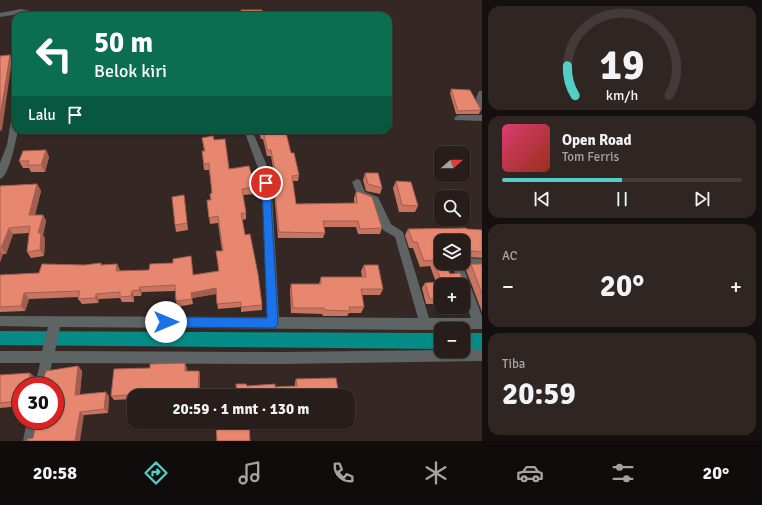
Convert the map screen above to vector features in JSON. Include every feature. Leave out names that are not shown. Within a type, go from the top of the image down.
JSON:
[{"type":"street","points":[[16,12],[28,12]]},
{"type":"street","points":[[0,15],[12,13]]},
{"type":"street","points":[[482,92],[480,98],[482,107]]},
{"type":"street","points":[[458,118],[482,118]]},
{"type":"street","points":[[0,176],[11,146],[13,134]]},
{"type":"street","points":[[250,134],[262,166],[267,194],[273,323]]},
{"type":"street","points":[[357,182],[361,194],[375,200],[386,227],[399,235],[425,324]]},
{"type":"street","points":[[0,321],[425,324],[480,323],[458,268],[467,263],[482,264]]},
{"type":"street","points":[[44,377],[55,322]]},
{"type":"street","points":[[0,357],[282,358],[482,356]]},
{"type":"street","points":[[30,441],[32,429]]},
{"type":"building","points":[[241,10],[262,10],[262,12],[241,12]]},
{"type":"building","points":[[10,55],[0,117],[0,56]]},
{"type":"building","points":[[451,89],[470,90],[481,110],[458,111]]},
{"type":"building","points":[[264,134],[286,134],[291,153],[294,153],[299,175],[292,176],[296,204],[357,203],[356,192],[359,192],[372,197],[382,228],[360,229],[358,221],[323,221],[325,233],[279,232],[274,185],[278,185],[271,150],[267,150]]},
{"type":"building","points":[[213,136],[214,140],[225,139],[229,169],[249,166],[255,187],[242,189],[246,213],[241,213],[245,235],[250,234],[258,274],[262,305],[241,307],[241,302],[217,304],[216,288],[191,293],[192,299],[176,301],[175,285],[140,287],[139,290],[132,291],[131,296],[120,297],[120,292],[96,294],[95,298],[78,299],[80,291],[24,293],[21,306],[0,307],[0,275],[39,273],[42,264],[85,265],[101,263],[101,265],[117,264],[116,271],[149,270],[150,264],[173,263],[173,259],[191,256],[193,275],[219,271],[216,251],[223,251],[218,216],[209,218],[207,200],[211,200],[210,194],[212,193],[209,163],[204,164],[202,151],[205,151],[202,138]]},
{"type":"building","points":[[46,150],[41,165],[27,165],[29,161],[19,161],[23,151]]},
{"type":"building","points":[[365,173],[378,173],[382,188],[368,184]]},
{"type":"building","points":[[396,181],[411,182],[418,206],[402,205]]},
{"type":"building","points":[[37,184],[29,215],[43,215],[38,233],[41,233],[40,250],[27,252],[30,226],[9,228],[0,248],[0,186]]},
{"type":"building","points":[[184,195],[187,223],[175,225],[172,197]]},
{"type":"building","points":[[466,228],[482,230],[482,252],[470,252],[470,234],[434,234],[434,262],[433,260],[424,261],[417,242],[413,242],[408,229]]},
{"type":"building","points":[[471,264],[482,264],[482,294]]},
{"type":"building","points":[[364,265],[378,265],[383,289],[361,289],[364,307],[349,307],[350,311],[324,310],[324,308],[293,308],[291,284],[321,284],[321,277],[366,277]]},
{"type":"building","points":[[437,270],[448,270],[450,274],[460,273],[462,278],[440,278]]},
{"type":"building","points":[[434,282],[434,299],[430,299],[425,283]]},
{"type":"building","points":[[185,363],[185,371],[199,371],[198,389],[127,389],[127,395],[111,396],[114,369],[150,368],[150,364]]},
{"type":"building","points":[[78,366],[75,395],[106,392],[104,409],[80,412],[75,441],[27,441],[27,439],[33,438],[35,429],[64,429],[64,377],[44,377],[46,371]]},
{"type":"building","points":[[30,373],[30,377],[12,377],[12,402],[0,403],[0,375]]},
{"type":"building","points":[[336,378],[338,389],[236,389],[236,384],[246,384],[247,386],[275,384],[275,387],[297,386],[296,379]]},
{"type":"building","points":[[216,429],[249,429],[250,441],[217,441]]},
{"type":"waterway","points":[[0,338],[434,341]]},
{"type":"waterway","points":[[470,341],[482,341]]},
{"type":"route","points":[[166,322],[273,323],[266,183]]}]
